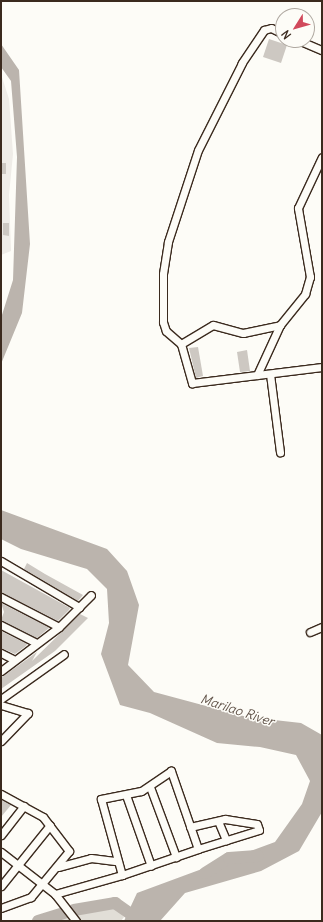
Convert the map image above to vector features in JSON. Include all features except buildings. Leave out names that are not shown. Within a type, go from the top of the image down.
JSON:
[{"type":"street","points":[[275,30],[271,28],[264,30],[242,63],[185,181],[163,274],[164,327],[181,344],[192,383],[322,367]]},
{"type":"street","points":[[257,374],[280,325],[305,294],[310,278],[298,208],[322,158]]},
{"type":"street","points":[[181,344],[213,325],[243,333],[280,325]]},
{"type":"street","points":[[270,374],[280,452]]},
{"type":"street","points":[[1,561],[79,607]]},
{"type":"street","points":[[1,671],[13,659],[59,627],[91,595]]},
{"type":"street","points":[[1,597],[59,627]]},
{"type":"street","points":[[1,625],[36,643]]},
{"type":"street","points":[[310,632],[322,627]]},
{"type":"street","points":[[1,653],[13,659]]},
{"type":"street","points":[[1,699],[64,654]]},
{"type":"street","points":[[1,705],[28,713],[1,740]]},
{"type":"street","points":[[122,875],[100,802],[104,797],[126,794],[150,787],[171,770],[198,849]]},
{"type":"street","points":[[150,787],[176,857]]},
{"type":"street","points":[[1,794],[24,806],[50,824],[70,851],[44,885],[32,896],[1,908]]},
{"type":"street","points":[[126,794],[151,866]]},
{"type":"street","points":[[1,835],[24,806]]},
{"type":"street","points":[[55,894],[151,866],[198,849],[259,830],[256,824],[218,821],[190,827]]},
{"type":"street","points":[[218,821],[226,840]]},
{"type":"street","points":[[1,886],[50,824]]},
{"type":"street","points":[[1,852],[55,894],[76,921]]},
{"type":"street","points":[[58,867],[90,858],[117,861]]},
{"type":"shaded area","points":[[1,44],[19,70],[30,244],[22,313],[1,364],[1,318],[13,280],[17,157],[11,81],[1,67]]},
{"type":"shaded area","points":[[1,74],[9,99],[13,154],[9,195],[11,251],[1,255]]},
{"type":"shaded area","points":[[1,510],[107,549],[127,571],[139,605],[128,665],[154,692],[247,717],[301,723],[322,735],[322,812],[299,851],[261,871],[185,893],[160,921],[124,921],[137,893],[275,842],[302,804],[310,781],[296,755],[260,747],[217,743],[150,713],[120,705],[101,654],[109,623],[107,589],[87,569],[21,549],[1,539]]},
{"type":"shaded area","points":[[114,905],[124,917],[121,921],[46,921]]},
{"type":"waterway","name":"Marilao River","points":[[205,873],[229,858],[258,856]]},
{"type":"waterway","points":[[74,910],[115,903],[141,921]]},
{"type":"waterway","points":[[38,921],[64,913]]}]
